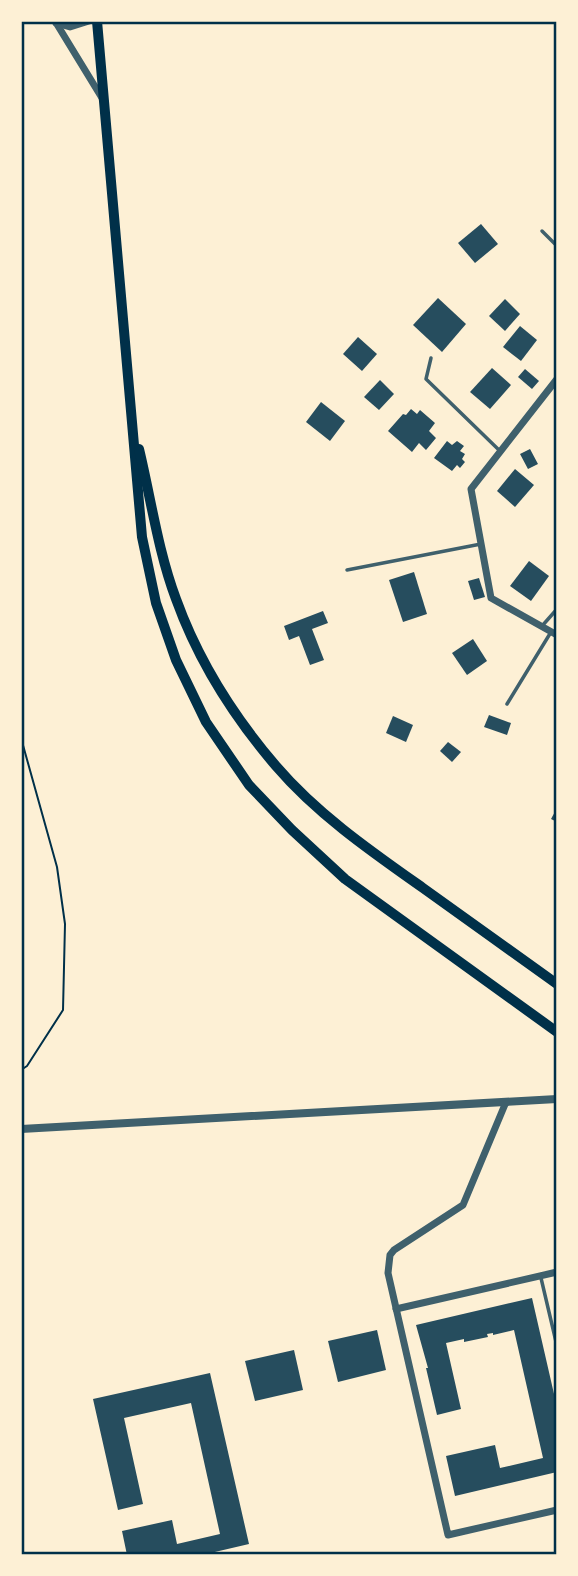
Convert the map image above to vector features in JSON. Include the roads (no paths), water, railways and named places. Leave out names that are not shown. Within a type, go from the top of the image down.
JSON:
[{"type":"main road","points":[[97,21],[142,537],[156,603],[176,660],[206,722],[249,785],[292,830],[345,879],[557,1032]]},
{"type":"main road","points":[[134,429],[158,538],[175,598],[199,654],[232,710],[277,768],[322,811],[380,858],[557,984]]},
{"type":"street","points":[[55,22],[70,27],[89,21]]},
{"type":"street","points":[[55,22],[104,101]]},
{"type":"street","points":[[554,634],[491,598],[471,489],[557,379]]},
{"type":"street","points":[[21,1129],[557,1099]]},
{"type":"street","points":[[506,1102],[463,1205],[394,1250],[390,1255],[388,1273],[448,1535],[557,1510]]},
{"type":"street","points":[[396,1309],[557,1272]]},
{"type":"lane","points":[[542,231],[557,246]]},
{"type":"lane","points":[[431,358],[426,379],[500,451]]},
{"type":"lane","points":[[347,569],[481,544]]},
{"type":"lane","points":[[542,627],[557,610]]},
{"type":"lane","points":[[507,705],[554,634]]},
{"type":"lane","points":[[541,1276],[557,1346]]}]
